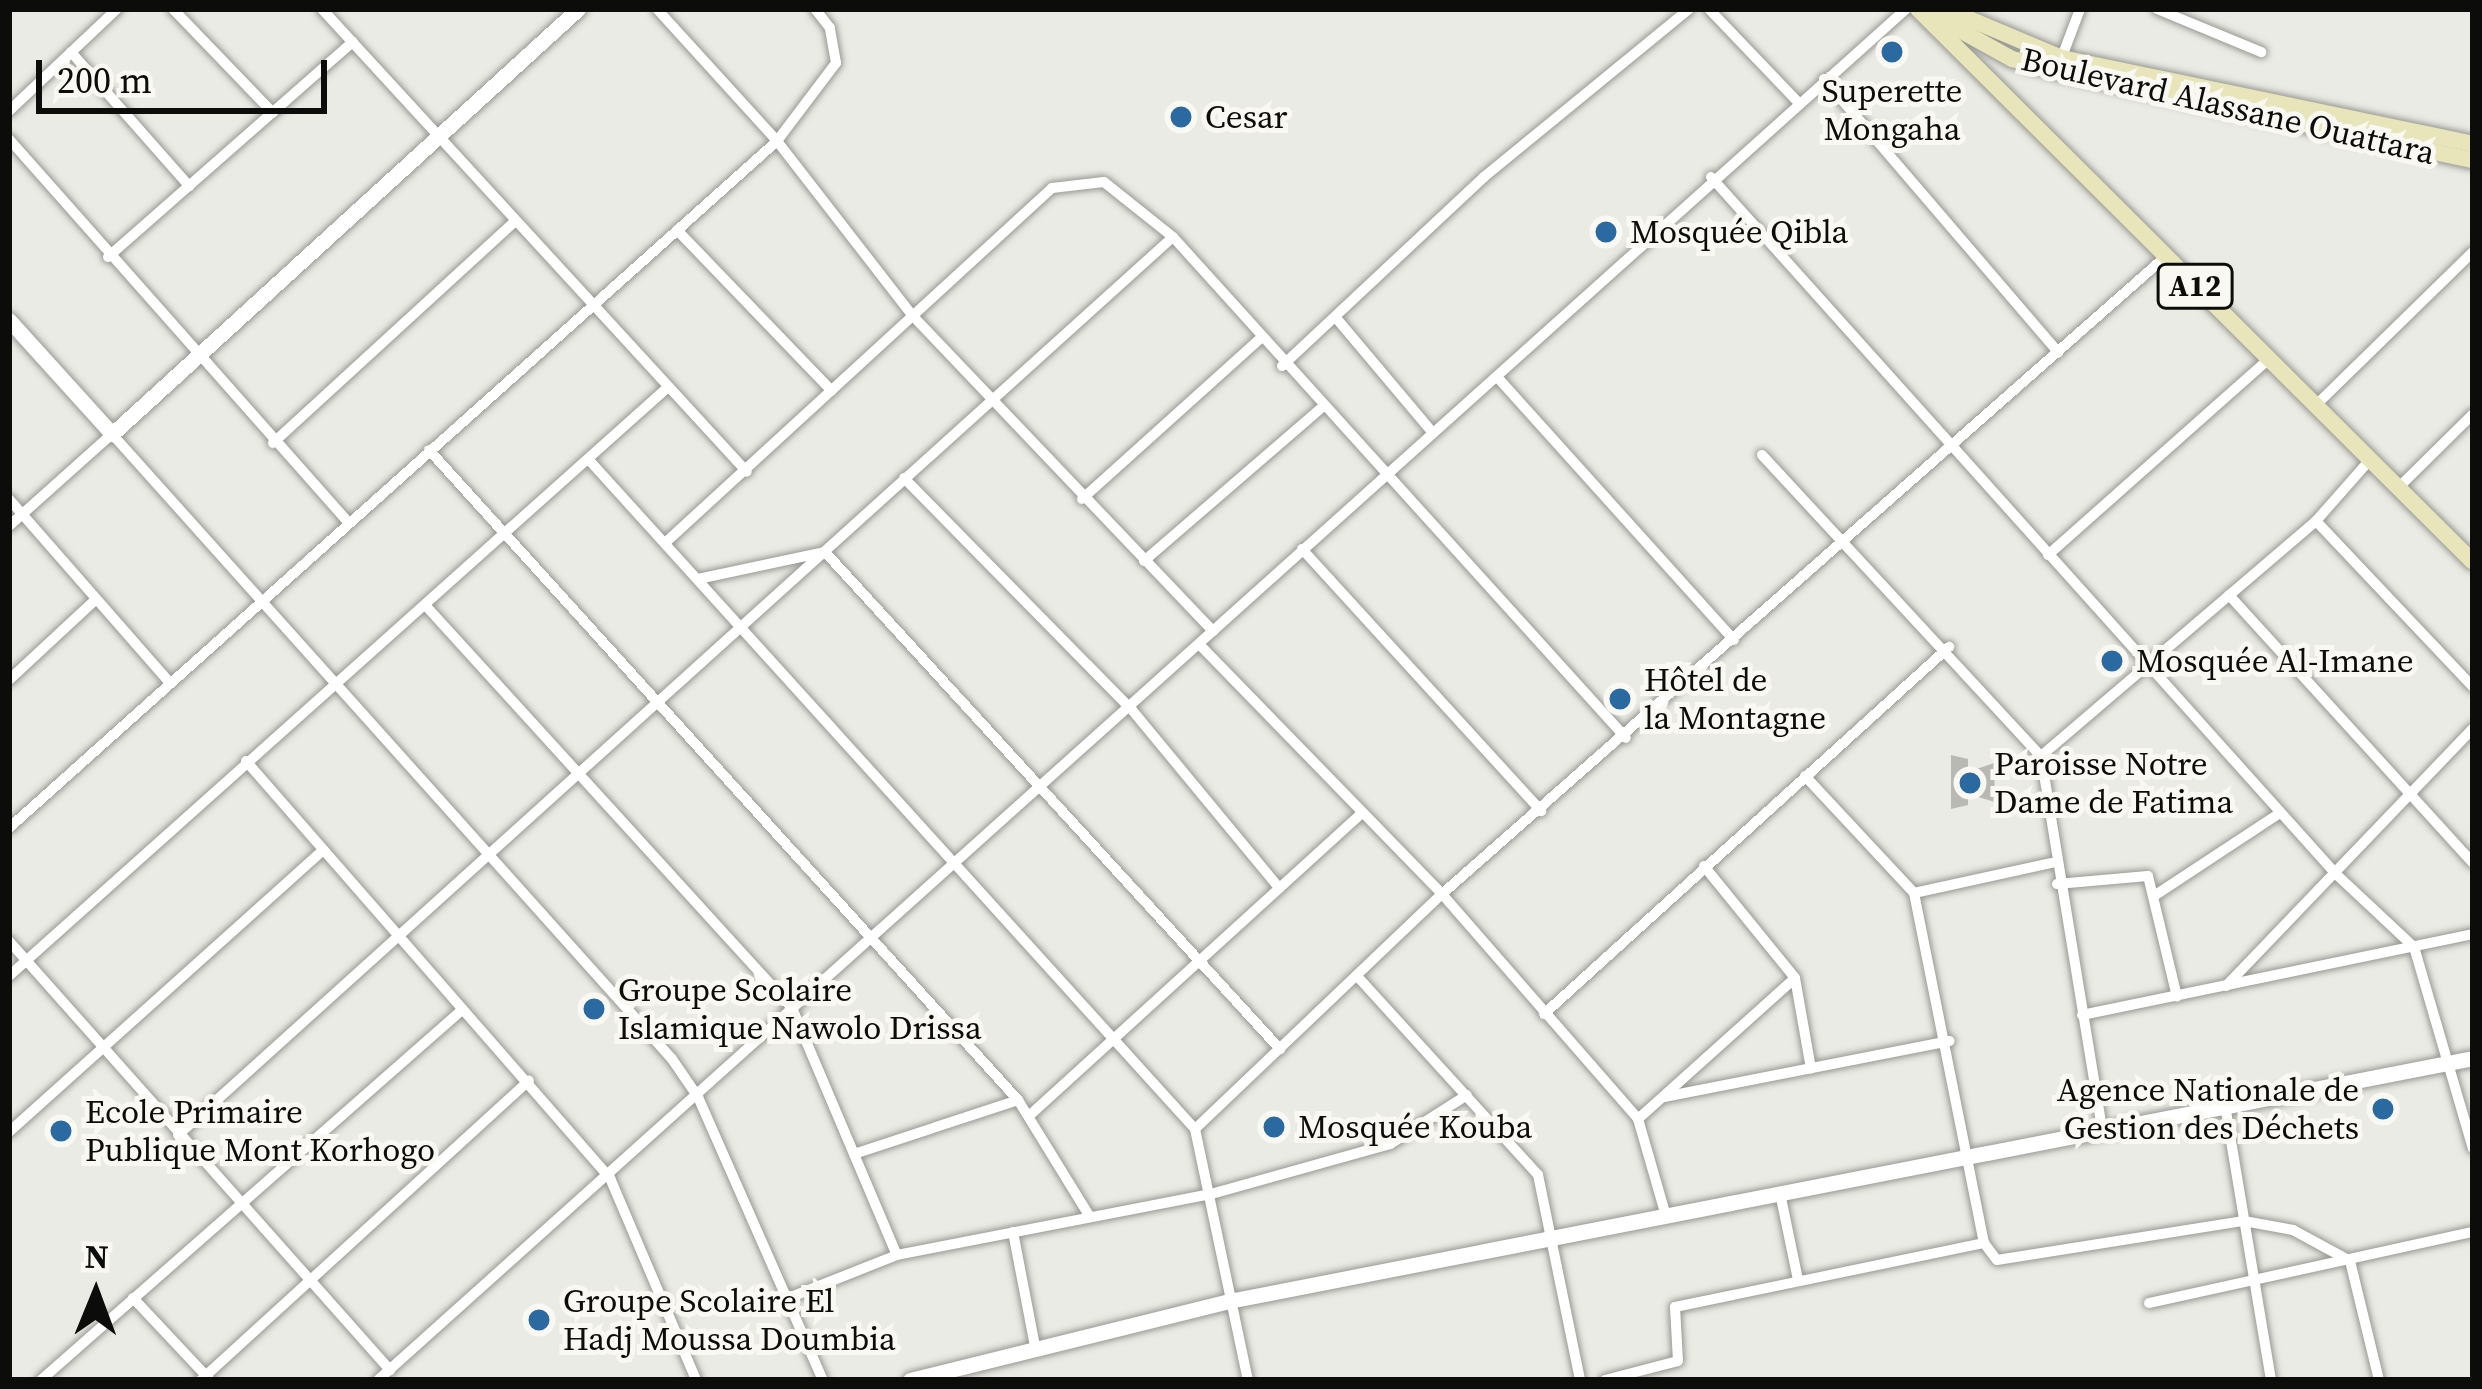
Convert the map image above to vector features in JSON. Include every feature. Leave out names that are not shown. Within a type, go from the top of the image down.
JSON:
[{"type":"main road","name":"Boulevard Alassane Ouattara","points":[[1921,9],[2012,58],[2473,144]]},
{"type":"main road","name":"A12","points":[[1921,9],[1989,83],[2473,562]]},
{"type":"main road","name":"Boulevard Alassane Ouattara","points":[[1946,9],[2060,64],[2473,160]]},
{"type":"main road","points":[[1989,83],[2000,60],[2012,58]]},
{"type":"street","points":[[9,110],[117,9]]},
{"type":"street","points":[[173,9],[272,113]]},
{"type":"street","points":[[322,9],[747,472]]},
{"type":"street","points":[[9,526],[199,359],[578,9]]},
{"type":"street","points":[[657,9],[777,141],[911,314],[1082,499],[1214,631]]},
{"type":"street","points":[[9,828],[590,303],[777,141],[836,63],[830,28],[814,9]]},
{"type":"street","points":[[1282,366],[1484,178],[1690,9]]},
{"type":"street","points":[[1708,9],[1798,102]]},
{"type":"street","points":[[378,1380],[610,1178],[1038,785],[1132,710],[1381,474],[1499,379],[1711,177],[1906,9]]},
{"type":"street","points":[[2060,64],[2080,9]]},
{"type":"street","points":[[2157,9],[2261,52]]},
{"type":"street","points":[[108,257],[353,42]]},
{"type":"street","points":[[71,52],[189,186]]},
{"type":"street","points":[[1824,79],[2058,352]]},
{"type":"street","points":[[9,139],[108,257],[349,523]]},
{"type":"street","points":[[1711,177],[2336,874],[2414,947],[2473,1149]]},
{"type":"street","points":[[665,543],[1052,188],[1104,182],[1125,190],[1173,237],[1320,409],[1626,738]]},
{"type":"street","points":[[273,443],[514,222]]},
{"type":"street","points":[[677,230],[832,391]]},
{"type":"street","points":[[178,1135],[737,622],[825,552],[1173,237]]},
{"type":"street","points":[[2314,406],[2473,252]]},
{"type":"street","points":[[1195,1129],[1442,894],[1626,738],[2164,257]]},
{"type":"street","points":[[1336,319],[1433,433]]},
{"type":"street","points":[[9,320],[337,685],[491,847],[698,1096],[823,1380]]},
{"type":"street","points":[[1082,499],[1260,339]]},
{"type":"street","points":[[2048,555],[2269,359]]},
{"type":"street","points":[[1499,379],[1734,640]]},
{"type":"street","points":[[9,976],[668,387]]},
{"type":"street","points":[[1144,561],[1320,409]]},
{"type":"street","points":[[2398,488],[2473,414]]},
{"type":"street","points":[[429,450],[1018,1100],[1090,1217]]},
{"type":"street","points":[[1762,455],[1948,647],[2041,756],[2052,862],[2102,1127]]},
{"type":"street","points":[[589,460],[1195,1129],[1248,1380]]},
{"type":"street","points":[[2041,756],[2316,521],[2368,462]]},
{"type":"street","points":[[904,478],[1132,710],[1279,888]]},
{"type":"street","points":[[9,500],[93,602],[170,682]]},
{"type":"street","points":[[2316,521],[2473,687]]},
{"type":"street","points":[[1303,549],[1541,811]]},
{"type":"street","points":[[698,579],[825,552]]},
{"type":"street","points":[[825,552],[1280,1048]]},
{"type":"street","points":[[2229,595],[2473,863]]},
{"type":"street","points":[[9,680],[93,602]]},
{"type":"street","points":[[426,606],[792,1008],[897,1255]]},
{"type":"street","points":[[1199,644],[1360,815],[1442,894],[1638,1119],[1666,1216]]},
{"type":"street","points":[[1544,1014],[1948,647]]},
{"type":"street","points":[[2223,988],[2473,728]]},
{"type":"street","points":[[246,761],[610,1178],[696,1380]]},
{"type":"street","points":[[1805,776],[1914,893],[1950,1041],[1984,1243],[1997,1259],[2244,1221],[2294,1230],[2350,1261],[2379,1380]]},
{"type":"street","points":[[2157,894],[2281,813]]},
{"type":"street","points":[[1030,1115],[1360,815]]},
{"type":"street","points":[[9,1132],[322,851]]},
{"type":"street","points":[[1914,893],[2052,862]]},
{"type":"street","points":[[1705,866],[1795,979],[1811,1069]]},
{"type":"street","points":[[2057,884],[2139,871],[2157,894],[2177,997]]},
{"type":"street","points":[[2083,1015],[2473,934]]},
{"type":"street","points":[[9,941],[390,1370]]},
{"type":"street","points":[[1357,976],[1538,1175],[1580,1380]]},
{"type":"street","points":[[1638,1119],[1795,979]]},
{"type":"street","points":[[41,1380],[462,1010]]},
{"type":"street","points":[[1664,1097],[1950,1041]]},
{"type":"street","points":[[910,1380],[1234,1300],[2473,1058]]},
{"type":"street","points":[[134,1298],[206,1378],[530,1081]]},
{"type":"street","points":[[786,1299],[897,1255],[1211,1194],[1390,1144],[1467,1095]]},
{"type":"street","points":[[854,1154],[1018,1100]]},
{"type":"street","points":[[2225,1105],[2271,1380]]},
{"type":"street","points":[[1780,1193],[1798,1280]]},
{"type":"street","points":[[1012,1232],[1035,1346]]},
{"type":"street","points":[[2149,1303],[2473,1232]]},
{"type":"street","points":[[1605,1380],[1678,1361],[1675,1306],[1984,1243]]},
{"type":"building","name":"Paroisse Notre Dame de Fatima","points":[[1951,755],[1968,759],[1968,772],[1994,763],[1995,802],[1968,794],[1968,805],[1951,809]]},
{"type":"place","name":"Superette Mongaha","points":[[1892,52]]},
{"type":"place","name":"Cesar","points":[[1181,117]]},
{"type":"place","name":"Mosquée Qibla","points":[[1606,232]]},
{"type":"place","name":"Mosquée Al-Imane","points":[[2112,661]]},
{"type":"place","name":"Hôtel de la Montagne","points":[[1620,699]]},
{"type":"place","name":"Paroisse Notre Dame de Fatima","points":[[1970,783]]},
{"type":"place","name":"Groupe Scolaire Islamique Nawolo Drissa","points":[[594,1009]]},
{"type":"place","name":"Agence Nationale de Gestion des Déchets","points":[[2383,1109]]},
{"type":"place","name":"Mosquée Kouba","points":[[1274,1127]]},
{"type":"place","name":"Ecole Primaire Publique Mont Korhogo","points":[[61,1131]]},
{"type":"place","name":"Groupe Scolaire El Hadj Moussa Doumbia","points":[[539,1320]]}]
